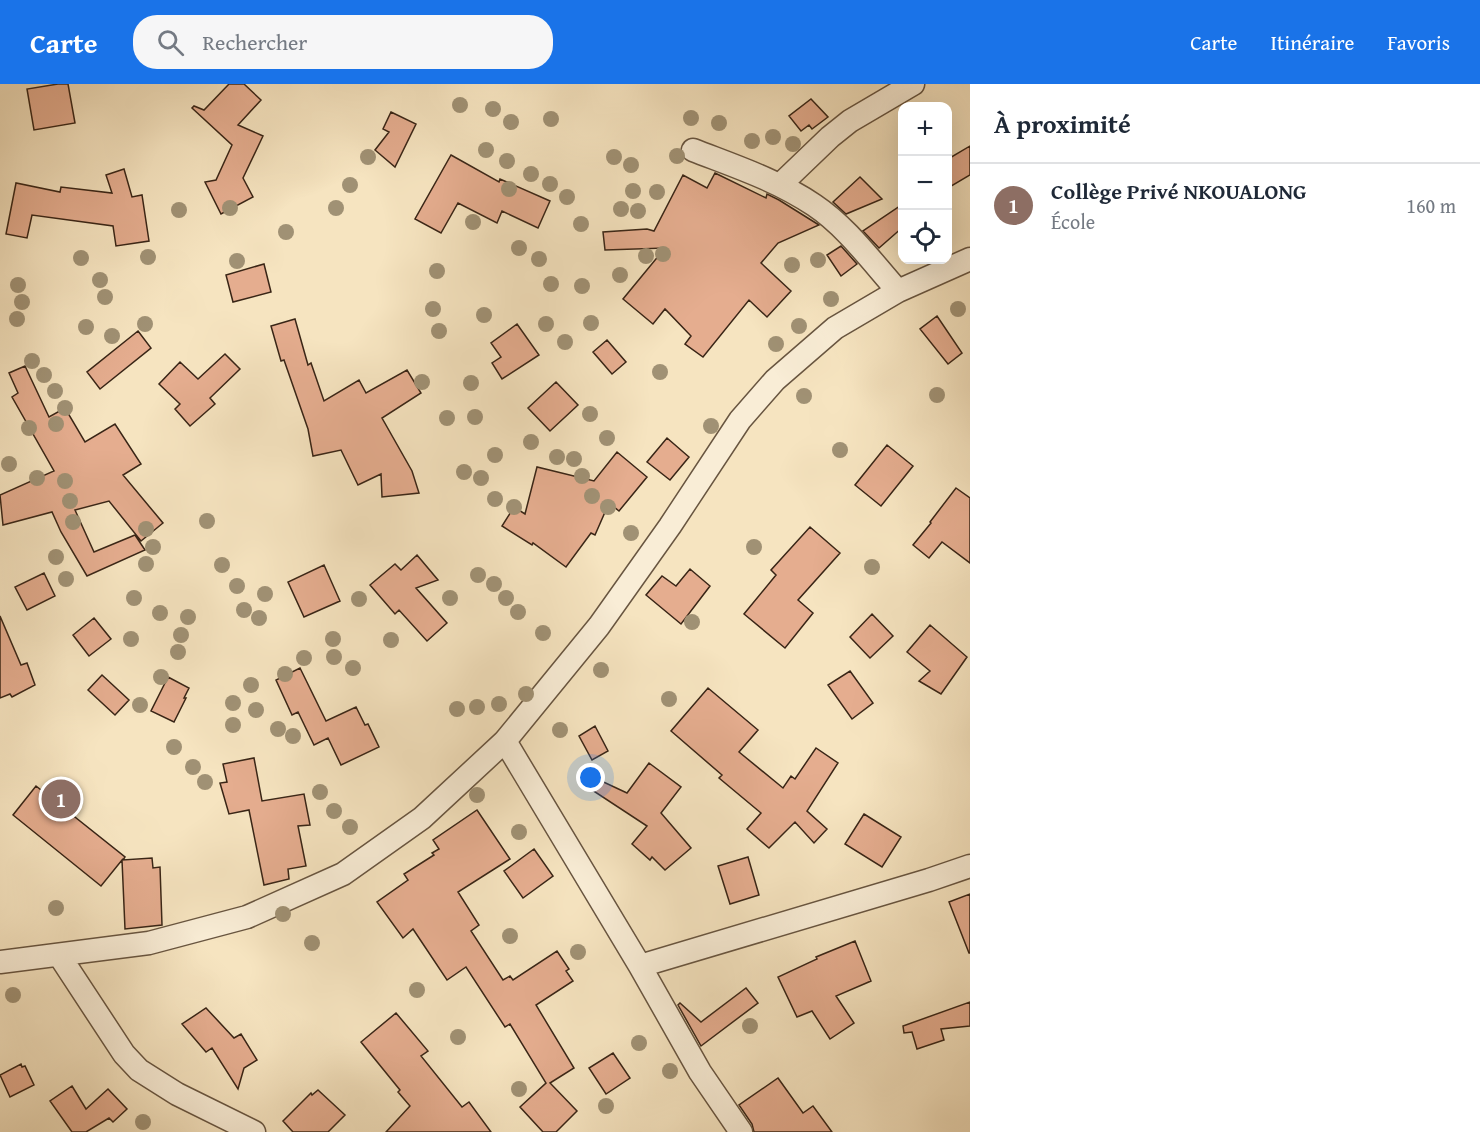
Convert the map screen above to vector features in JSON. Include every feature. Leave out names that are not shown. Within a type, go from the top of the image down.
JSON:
[{"type":"street","points":[[781,184],[850,121],[913,84]]},
{"type":"street","points":[[693,150],[781,184],[816,206],[842,229],[898,291]]},
{"type":"street","points":[[0,962],[149,943],[247,917],[343,874],[422,818],[505,741],[599,626],[670,526],[740,420],[775,380],[835,328],[898,291],[970,259]]},
{"type":"street","points":[[505,741],[640,966],[700,1072],[741,1132]]},
{"type":"street","points":[[640,966],[970,866]]},
{"type":"street","points":[[59,955],[124,1054],[140,1071],[177,1094],[254,1132]]},
{"type":"building","points":[[68,84],[75,123],[34,130],[27,89]]},
{"type":"building","points":[[229,84],[244,84],[261,100],[238,125],[263,136],[243,178],[253,197],[221,214],[205,182],[216,180],[232,145],[192,108],[194,106],[204,110]]},
{"type":"building","points":[[811,99],[828,117],[812,129],[809,125],[801,131],[789,116]]},
{"type":"building","points":[[391,112],[416,124],[395,167],[375,150],[389,132],[383,129]]},
{"type":"building","points":[[970,146],[970,175],[952,186],[952,157]]},
{"type":"building","points":[[451,155],[499,182],[500,179],[550,201],[538,228],[502,211],[497,223],[458,203],[441,233],[415,219]]},
{"type":"building","points":[[124,169],[132,197],[142,195],[149,241],[116,246],[113,226],[32,215],[27,238],[6,234],[16,183],[60,192],[61,187],[112,193],[106,175]]},
{"type":"building","points":[[715,173],[766,198],[767,194],[779,200],[819,225],[778,243],[761,263],[791,291],[767,317],[749,300],[703,357],[685,344],[691,336],[665,309],[653,324],[623,299],[665,248],[605,250],[603,232],[647,229],[654,231],[683,175],[707,188]]},
{"type":"building","points":[[860,177],[882,199],[846,214],[833,202]]},
{"type":"building","points":[[898,207],[898,231],[879,248],[863,231]]},
{"type":"building","points":[[841,246],[857,264],[841,276],[827,255]]},
{"type":"building","points":[[264,264],[271,292],[233,302],[226,275]]},
{"type":"building","points":[[937,316],[962,353],[948,364],[920,329]]},
{"type":"building","points":[[295,319],[308,365],[311,363],[324,401],[359,380],[366,393],[407,370],[421,393],[382,418],[412,471],[419,493],[382,497],[381,474],[358,485],[341,450],[313,456],[308,429],[284,360],[281,361],[271,326]]},
{"type":"building","points":[[517,324],[539,355],[502,379],[492,363],[501,357],[491,343]]},
{"type":"building","points":[[138,331],[151,348],[100,389],[87,372]]},
{"type":"building","points":[[607,340],[626,362],[612,374],[593,352]]},
{"type":"building","points":[[225,354],[240,369],[210,398],[215,404],[190,426],[175,409],[180,404],[159,384],[180,362],[198,379]]},
{"type":"building","points":[[25,366],[49,417],[65,408],[85,442],[115,424],[141,464],[123,475],[163,523],[141,541],[109,501],[75,510],[94,552],[135,535],[145,550],[87,576],[52,512],[3,525],[0,495],[54,471],[12,397],[18,393],[9,373]]},
{"type":"building","points":[[556,382],[578,405],[550,431],[528,408]]},
{"type":"building","points":[[667,438],[689,457],[670,480],[647,462]]},
{"type":"building","points":[[887,445],[913,466],[881,506],[855,485]]},
{"type":"building","points":[[617,452],[647,477],[619,511],[609,503],[595,535],[591,533],[566,567],[533,543],[532,545],[502,526],[514,507],[525,514],[537,467],[594,481]]},
{"type":"building","points":[[956,488],[970,498],[970,563],[942,542],[929,558],[913,545]]},
{"type":"building","points":[[810,527],[840,553],[798,600],[813,613],[785,648],[744,614],[776,575],[771,570]]},
{"type":"building","points":[[417,555],[438,580],[416,588],[447,623],[427,641],[399,610],[395,614],[370,585],[395,564],[401,570]]},
{"type":"building","points":[[324,565],[340,601],[304,617],[288,582]]},
{"type":"building","points":[[690,569],[710,586],[681,624],[646,595],[662,576],[676,586]]},
{"type":"building","points":[[44,573],[55,596],[27,610],[15,587]]},
{"type":"building","points":[[872,614],[893,636],[870,658],[850,637]]},
{"type":"building","points":[[0,616],[21,665],[27,663],[35,685],[12,697],[10,694],[0,698]]},
{"type":"building","points":[[94,618],[111,639],[89,656],[73,635]]},
{"type":"building","points":[[930,625],[967,657],[941,694],[919,681],[930,671],[907,652]]},
{"type":"building","points":[[300,668],[326,721],[356,707],[365,725],[368,724],[379,747],[341,765],[328,738],[314,745],[298,712],[292,715],[276,680]]},
{"type":"building","points":[[850,671],[873,703],[852,719],[828,685]]},
{"type":"building","points":[[102,675],[129,700],[115,715],[88,690]]},
{"type":"building","points":[[168,677],[189,688],[174,722],[151,711]]},
{"type":"building","points":[[708,688],[758,730],[739,752],[783,788],[791,776],[795,779],[816,748],[838,763],[807,811],[827,829],[814,843],[795,822],[769,848],[747,829],[761,813],[719,778],[722,775],[671,731]]},
{"type":"building","points":[[595,726],[608,751],[592,760],[579,736]]},
{"type":"building","points":[[254,758],[262,801],[304,794],[310,825],[298,826],[306,866],[288,869],[289,879],[264,885],[249,810],[229,814],[220,783],[227,782],[223,764]]},
{"type":"building","points":[[649,763],[681,787],[661,813],[691,848],[665,870],[652,857],[650,860],[632,844],[647,826],[589,788],[595,778],[627,793]]},
{"type":"building","points":[[36,786],[125,857],[123,860],[152,858],[153,868],[160,867],[162,925],[125,929],[122,860],[101,886],[13,815]]},
{"type":"building","points":[[477,810],[510,859],[458,892],[479,925],[471,931],[503,980],[510,976],[513,980],[557,951],[569,969],[566,971],[573,981],[536,1005],[574,1068],[550,1083],[577,1111],[556,1132],[543,1132],[520,1107],[546,1083],[510,1024],[505,1027],[466,967],[447,980],[413,929],[403,938],[377,902],[408,880],[404,874],[434,855],[432,853],[439,849],[433,840]]},
{"type":"building","points":[[864,814],[901,837],[882,867],[845,844]]},
{"type":"building","points":[[534,849],[553,876],[523,898],[504,871]]},
{"type":"building","points":[[748,857],[759,895],[730,904],[718,866]]},
{"type":"building","points":[[970,894],[970,953],[969,953],[949,902]]},
{"type":"building","points":[[855,941],[871,981],[836,996],[854,1023],[830,1039],[812,1011],[797,1017],[778,977],[817,959],[816,957]]},
{"type":"building","points":[[746,988],[758,1003],[701,1046],[678,1005],[680,1003],[701,1022]]},
{"type":"building","points":[[970,1002],[970,1026],[941,1029],[944,1040],[917,1049],[912,1032],[904,1033],[903,1026]]},
{"type":"building","points":[[206,1008],[234,1038],[241,1034],[257,1060],[244,1068],[238,1089],[212,1048],[206,1052],[182,1024]]},
{"type":"building","points":[[396,1013],[428,1051],[421,1056],[462,1107],[469,1102],[491,1132],[386,1132],[410,1106],[361,1042]]},
{"type":"building","points":[[613,1053],[630,1078],[606,1094],[589,1068]]},
{"type":"building","points":[[21,1064],[22,1067],[25,1066],[34,1085],[10,1097],[0,1075]]},
{"type":"building","points":[[778,1078],[803,1113],[813,1106],[832,1132],[754,1132],[752,1124],[739,1105]]},
{"type":"building","points":[[72,1086],[86,1109],[108,1089],[127,1109],[113,1122],[109,1118],[86,1132],[72,1132],[50,1101]]},
{"type":"building","points":[[318,1090],[345,1115],[328,1132],[293,1132],[283,1121],[311,1093],[312,1095]]},
{"type":"place","name":"Collège Privé NKOUALONG","points":[[61,799]]}]
